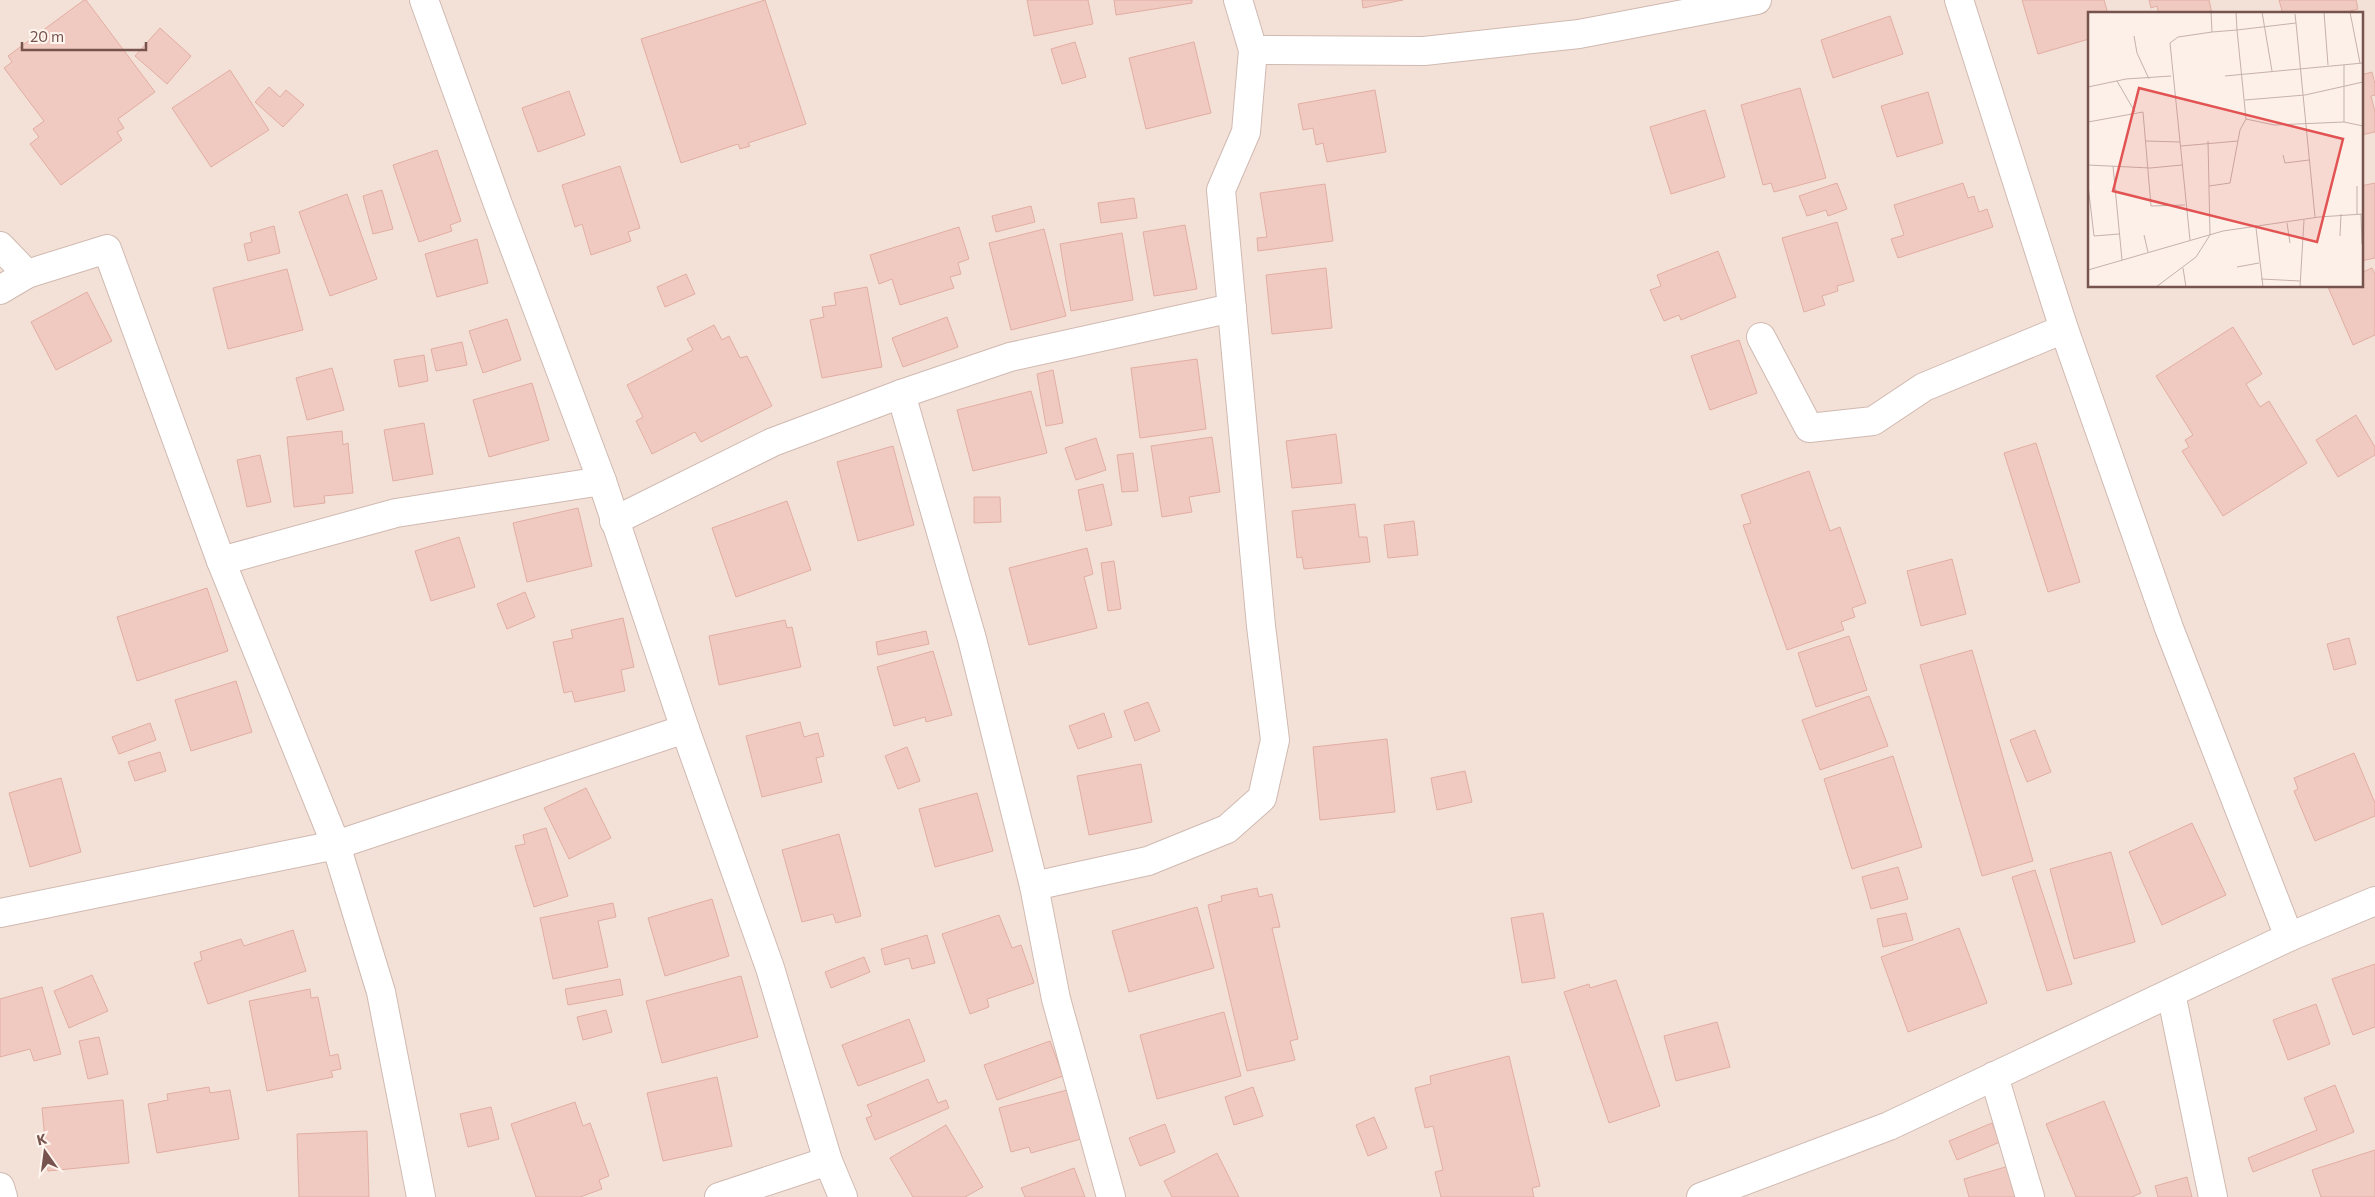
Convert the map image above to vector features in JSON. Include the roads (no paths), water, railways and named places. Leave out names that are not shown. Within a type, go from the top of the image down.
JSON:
[{"type":"street","points":[[424,0],[502,216],[602,481],[685,729],[770,968],[828,1161],[843,1197]]},
{"type":"street","points":[[1034,886],[1148,861],[1227,829],[1262,798],[1275,740],[1261,626],[1221,190],[1246,132],[1254,50],[1238,0]]},
{"type":"street","points":[[1254,50],[1424,51],[1579,34],[1757,0]]},
{"type":"street","points":[[1959,0],[2064,329],[2169,628],[2289,937]]},
{"type":"street","points":[[0,246],[27,274]]},
{"type":"street","points":[[0,290],[27,274],[107,249],[221,560],[336,845],[382,992],[421,1197]]},
{"type":"street","points":[[614,521],[773,442],[901,394],[1010,357],[1232,308]]},
{"type":"street","points":[[1761,338],[1809,428],[1873,421],[1924,387],[2064,329]]},
{"type":"street","points":[[901,394],[972,639],[1034,886],[1056,999],[1111,1197]]},
{"type":"street","points":[[221,560],[396,513],[602,481]]},
{"type":"street","points":[[0,913],[336,845],[685,729]]},
{"type":"street","points":[[1701,1197],[1889,1126],[2289,937],[2375,900]]},
{"type":"street","points":[[2171,992],[2212,1197]]},
{"type":"street","points":[[1994,1076],[2030,1197]]},
{"type":"street","points":[[719,1197],[828,1161]]},
{"type":"street","points":[[0,1187],[3,1197]]}]
